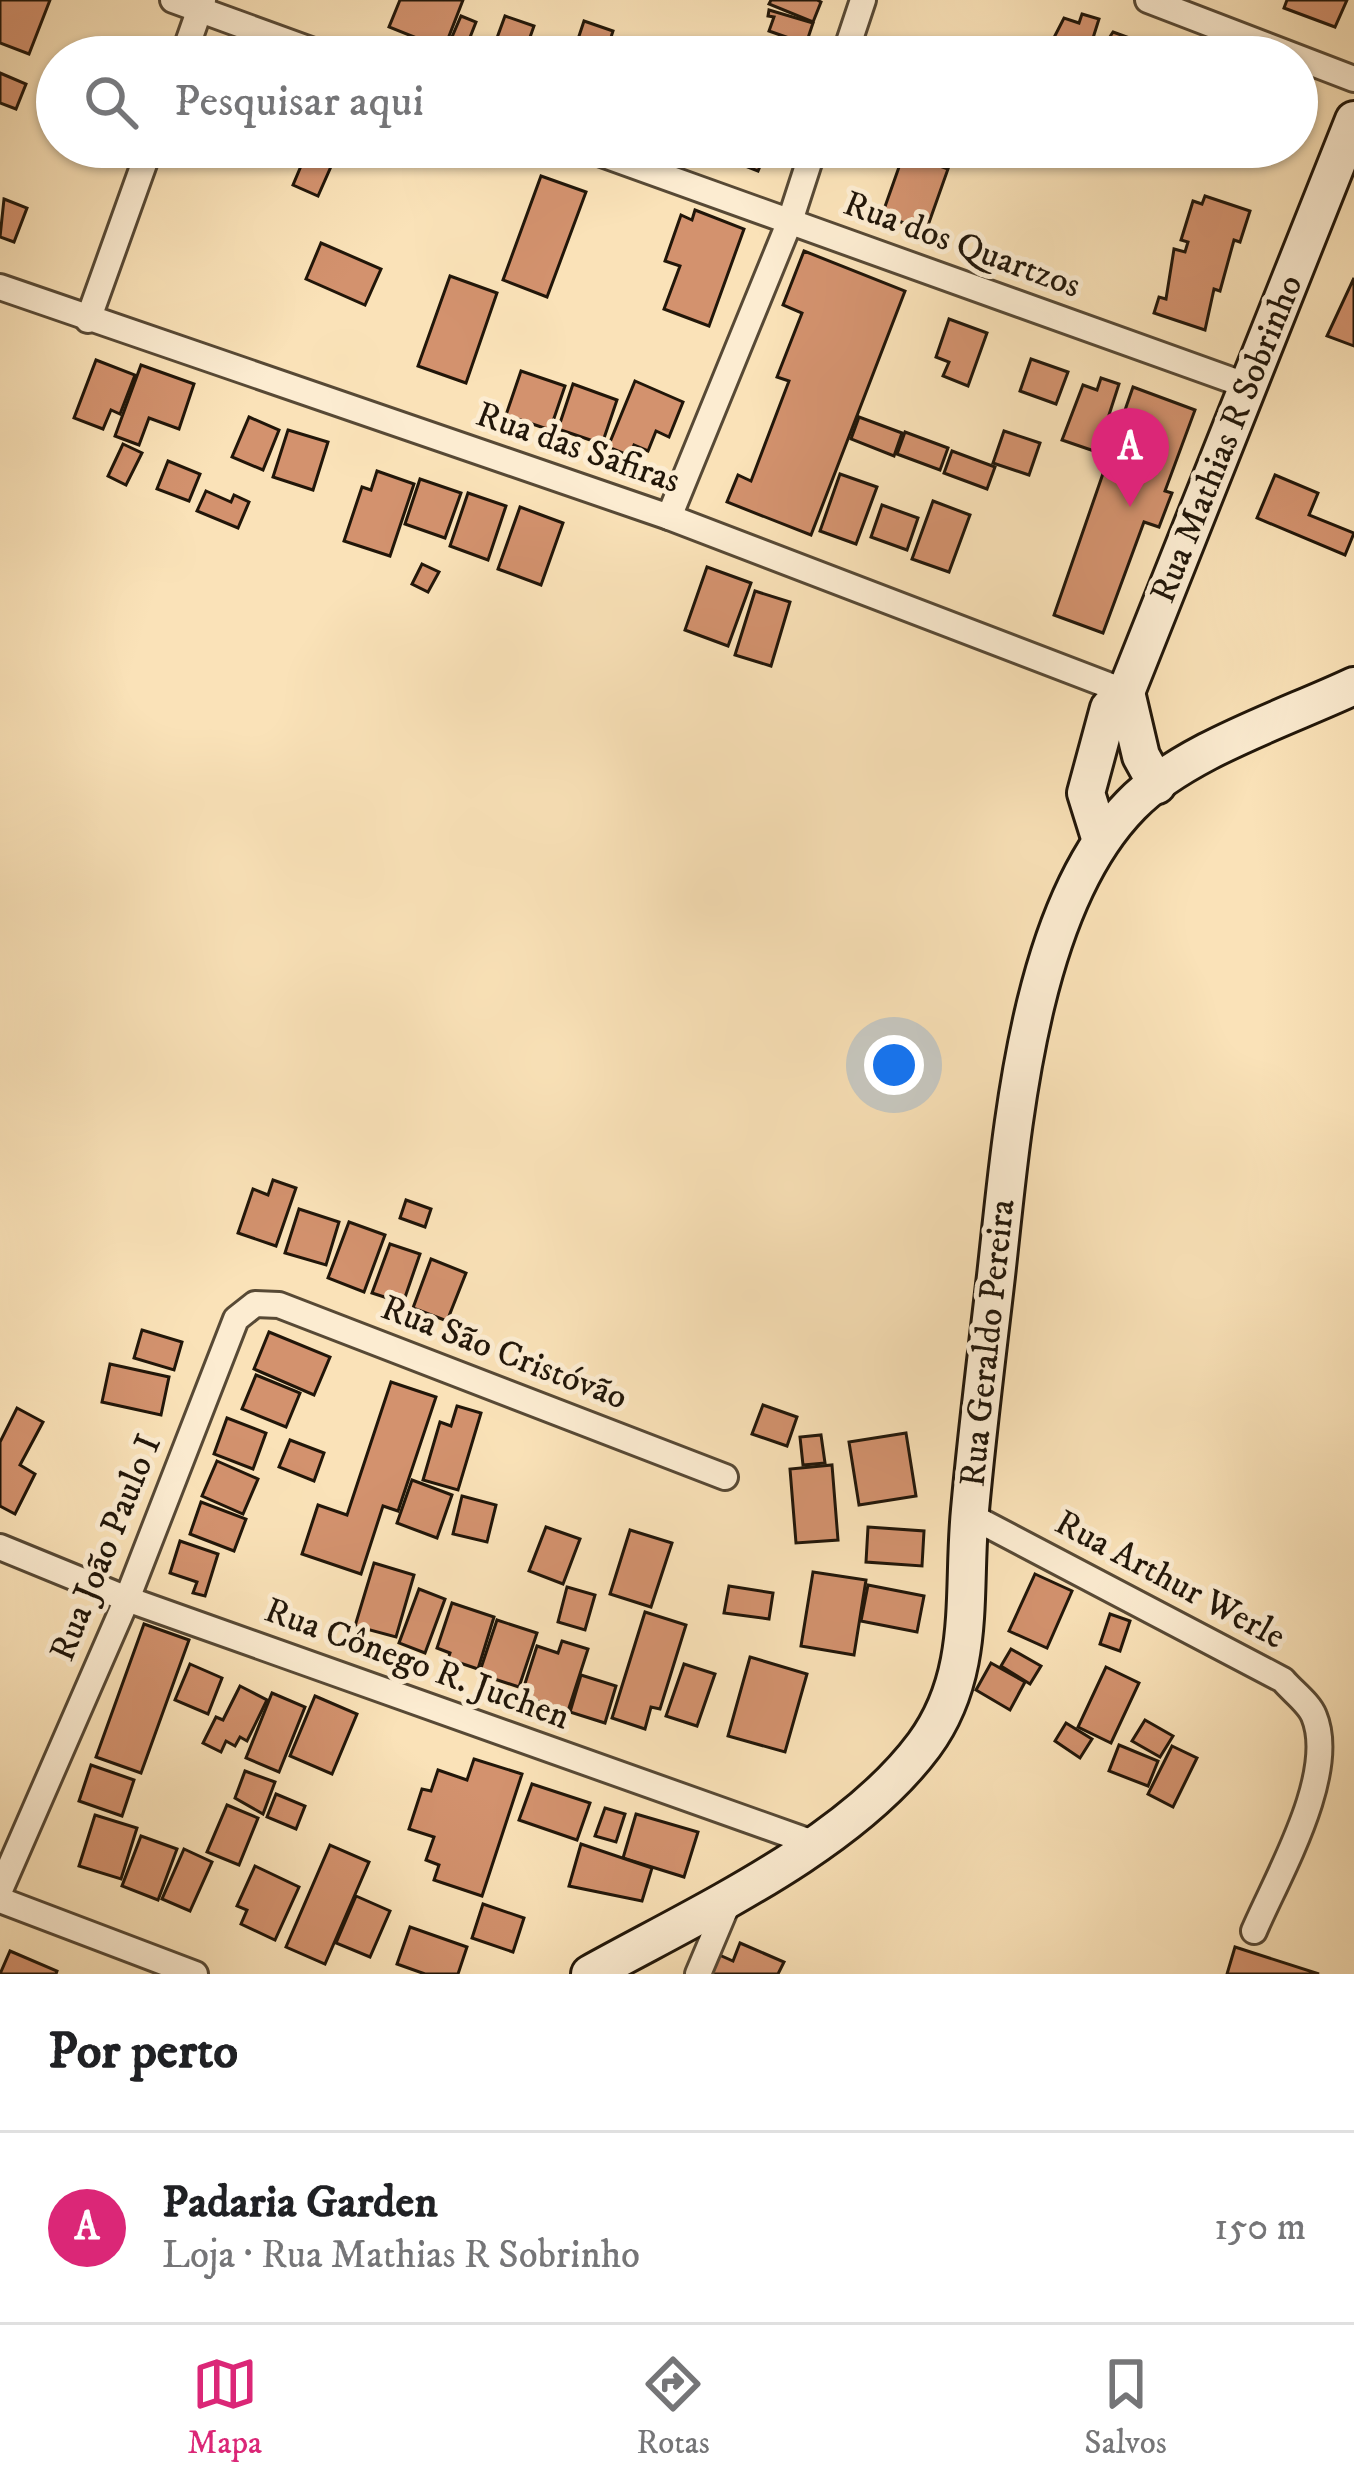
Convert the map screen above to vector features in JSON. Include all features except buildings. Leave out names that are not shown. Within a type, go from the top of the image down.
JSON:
[{"type":"main road","name":"Rua Mathias R Sobrinho","points":[[1100,841],[1086,793],[1109,708],[1126,692],[1354,120]]},
{"type":"main road","name":"Rua Geraldo Pereira","points":[[590,1974],[813,1843],[895,1775],[922,1746],[950,1701],[967,1640],[969,1515],[1027,1042],[1056,941],[1100,841],[1133,802],[1184,765],[1354,686]]},
{"type":"main road","points":[[1126,692],[1141,756],[1157,784]]},
{"type":"street","points":[[172,0],[201,5],[278,36]]},
{"type":"street","points":[[851,36],[863,0]]},
{"type":"street","points":[[1148,0],[1242,36]]},
{"type":"street","points":[[190,36],[201,5]]},
{"type":"street","points":[[1318,65],[1354,79]]},
{"type":"street","points":[[88,320],[142,168]]},
{"type":"street","name":"Rua dos Quartzos","points":[[641,168],[1249,386]]},
{"type":"street","points":[[669,517],[807,168]]},
{"type":"street","name":"Rua das Safiras","points":[[0,287],[669,517],[1126,692]]},
{"type":"street","name":"Rua São Cristóvão","points":[[255,1304],[279,1305],[724,1477]]},
{"type":"street","name":"Rua João Paulo I","points":[[0,1890],[127,1599],[236,1319],[255,1304]]},
{"type":"street","name":"Rua Arthur Werle","points":[[969,1515],[1283,1680],[1314,1714],[1321,1755],[1310,1800],[1254,1931]]},
{"type":"street","name":"Rua Cônego R. Juchen","points":[[0,1547],[127,1599],[813,1843]]},
{"type":"street","points":[[698,1974],[731,1895]]},
{"type":"street","points":[[0,1900],[195,1974]]},
{"type":"place","name":"Padaria Garden","points":[[1130,507]]}]
